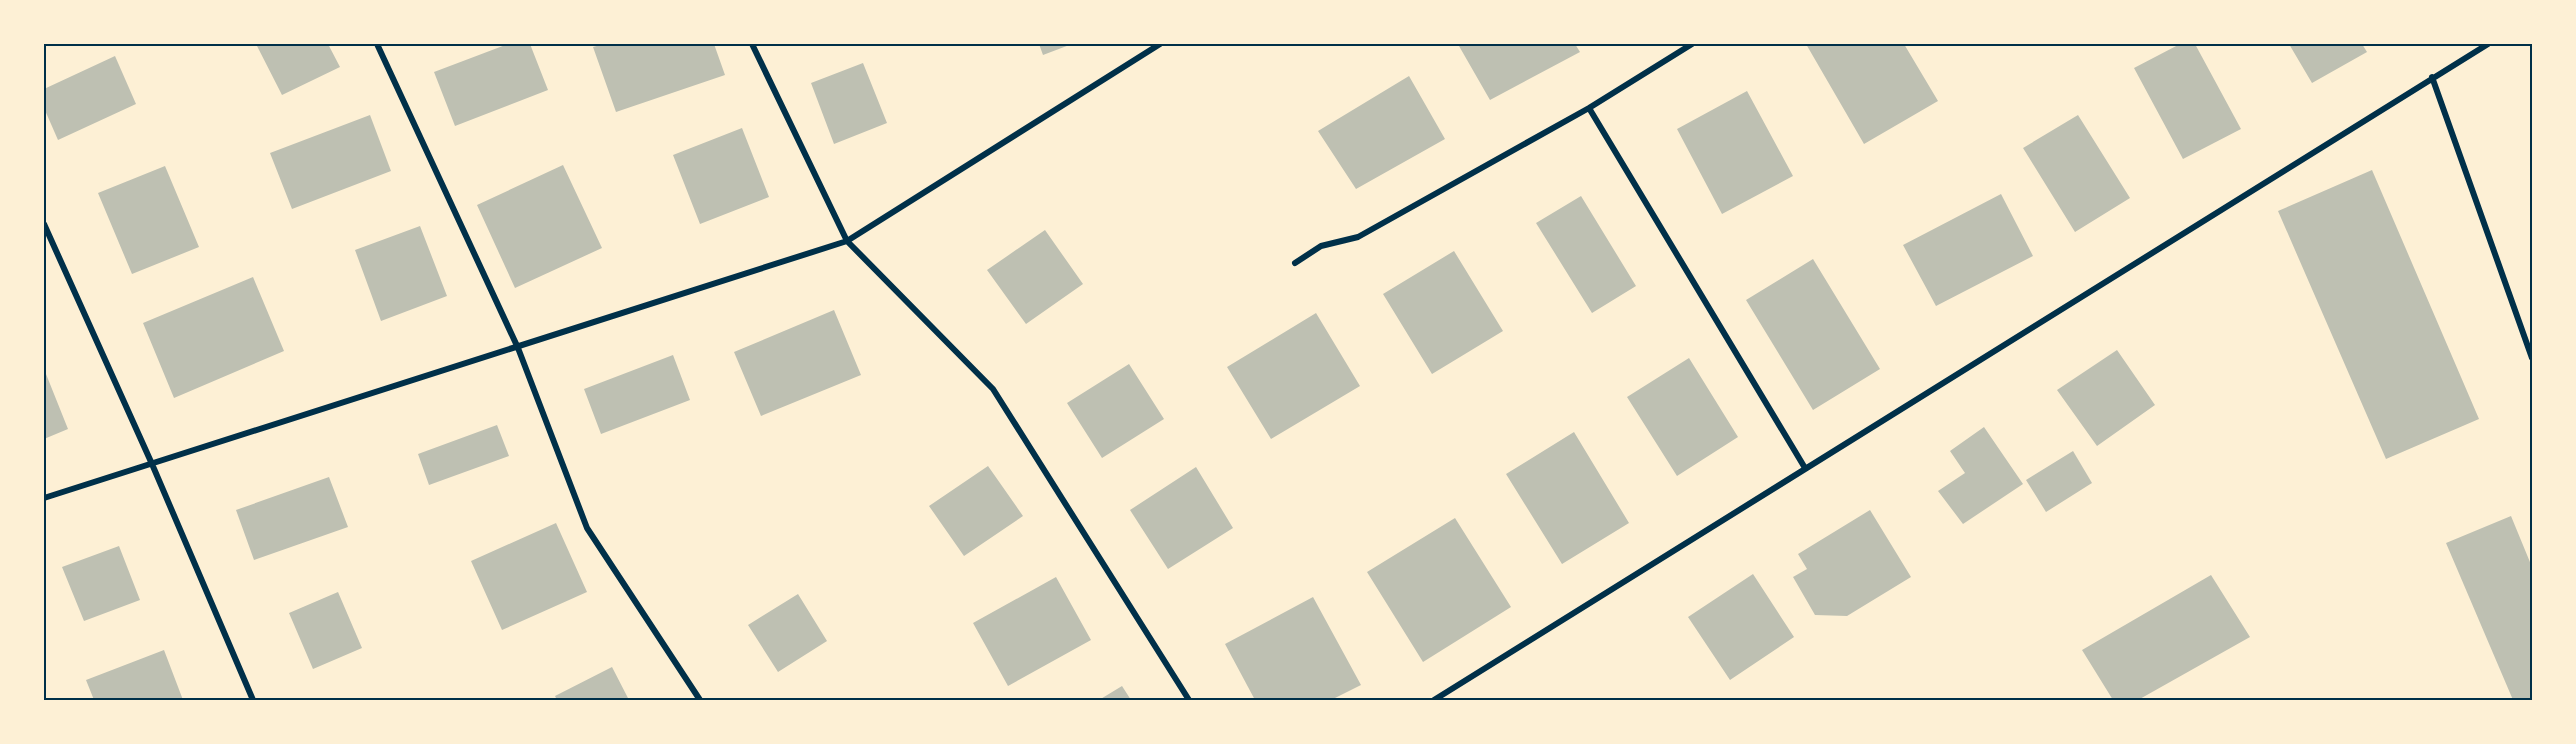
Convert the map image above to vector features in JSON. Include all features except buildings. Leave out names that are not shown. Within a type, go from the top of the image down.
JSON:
[{"type":"street","points":[[377,44],[518,348],[587,528],[700,700]]},
{"type":"street","points":[[752,44],[847,241],[993,389],[1189,700]]},
{"type":"street","points":[[44,498],[847,241],[1160,44]]},
{"type":"street","points":[[1295,262],[1321,246],[1358,237],[1589,108],[1692,44]]},
{"type":"street","points":[[1434,700],[2488,44]]},
{"type":"street","points":[[2432,77],[2532,358]]},
{"type":"street","points":[[1589,108],[1805,468]]},
{"type":"street","points":[[44,224],[152,464],[253,700]]}]
